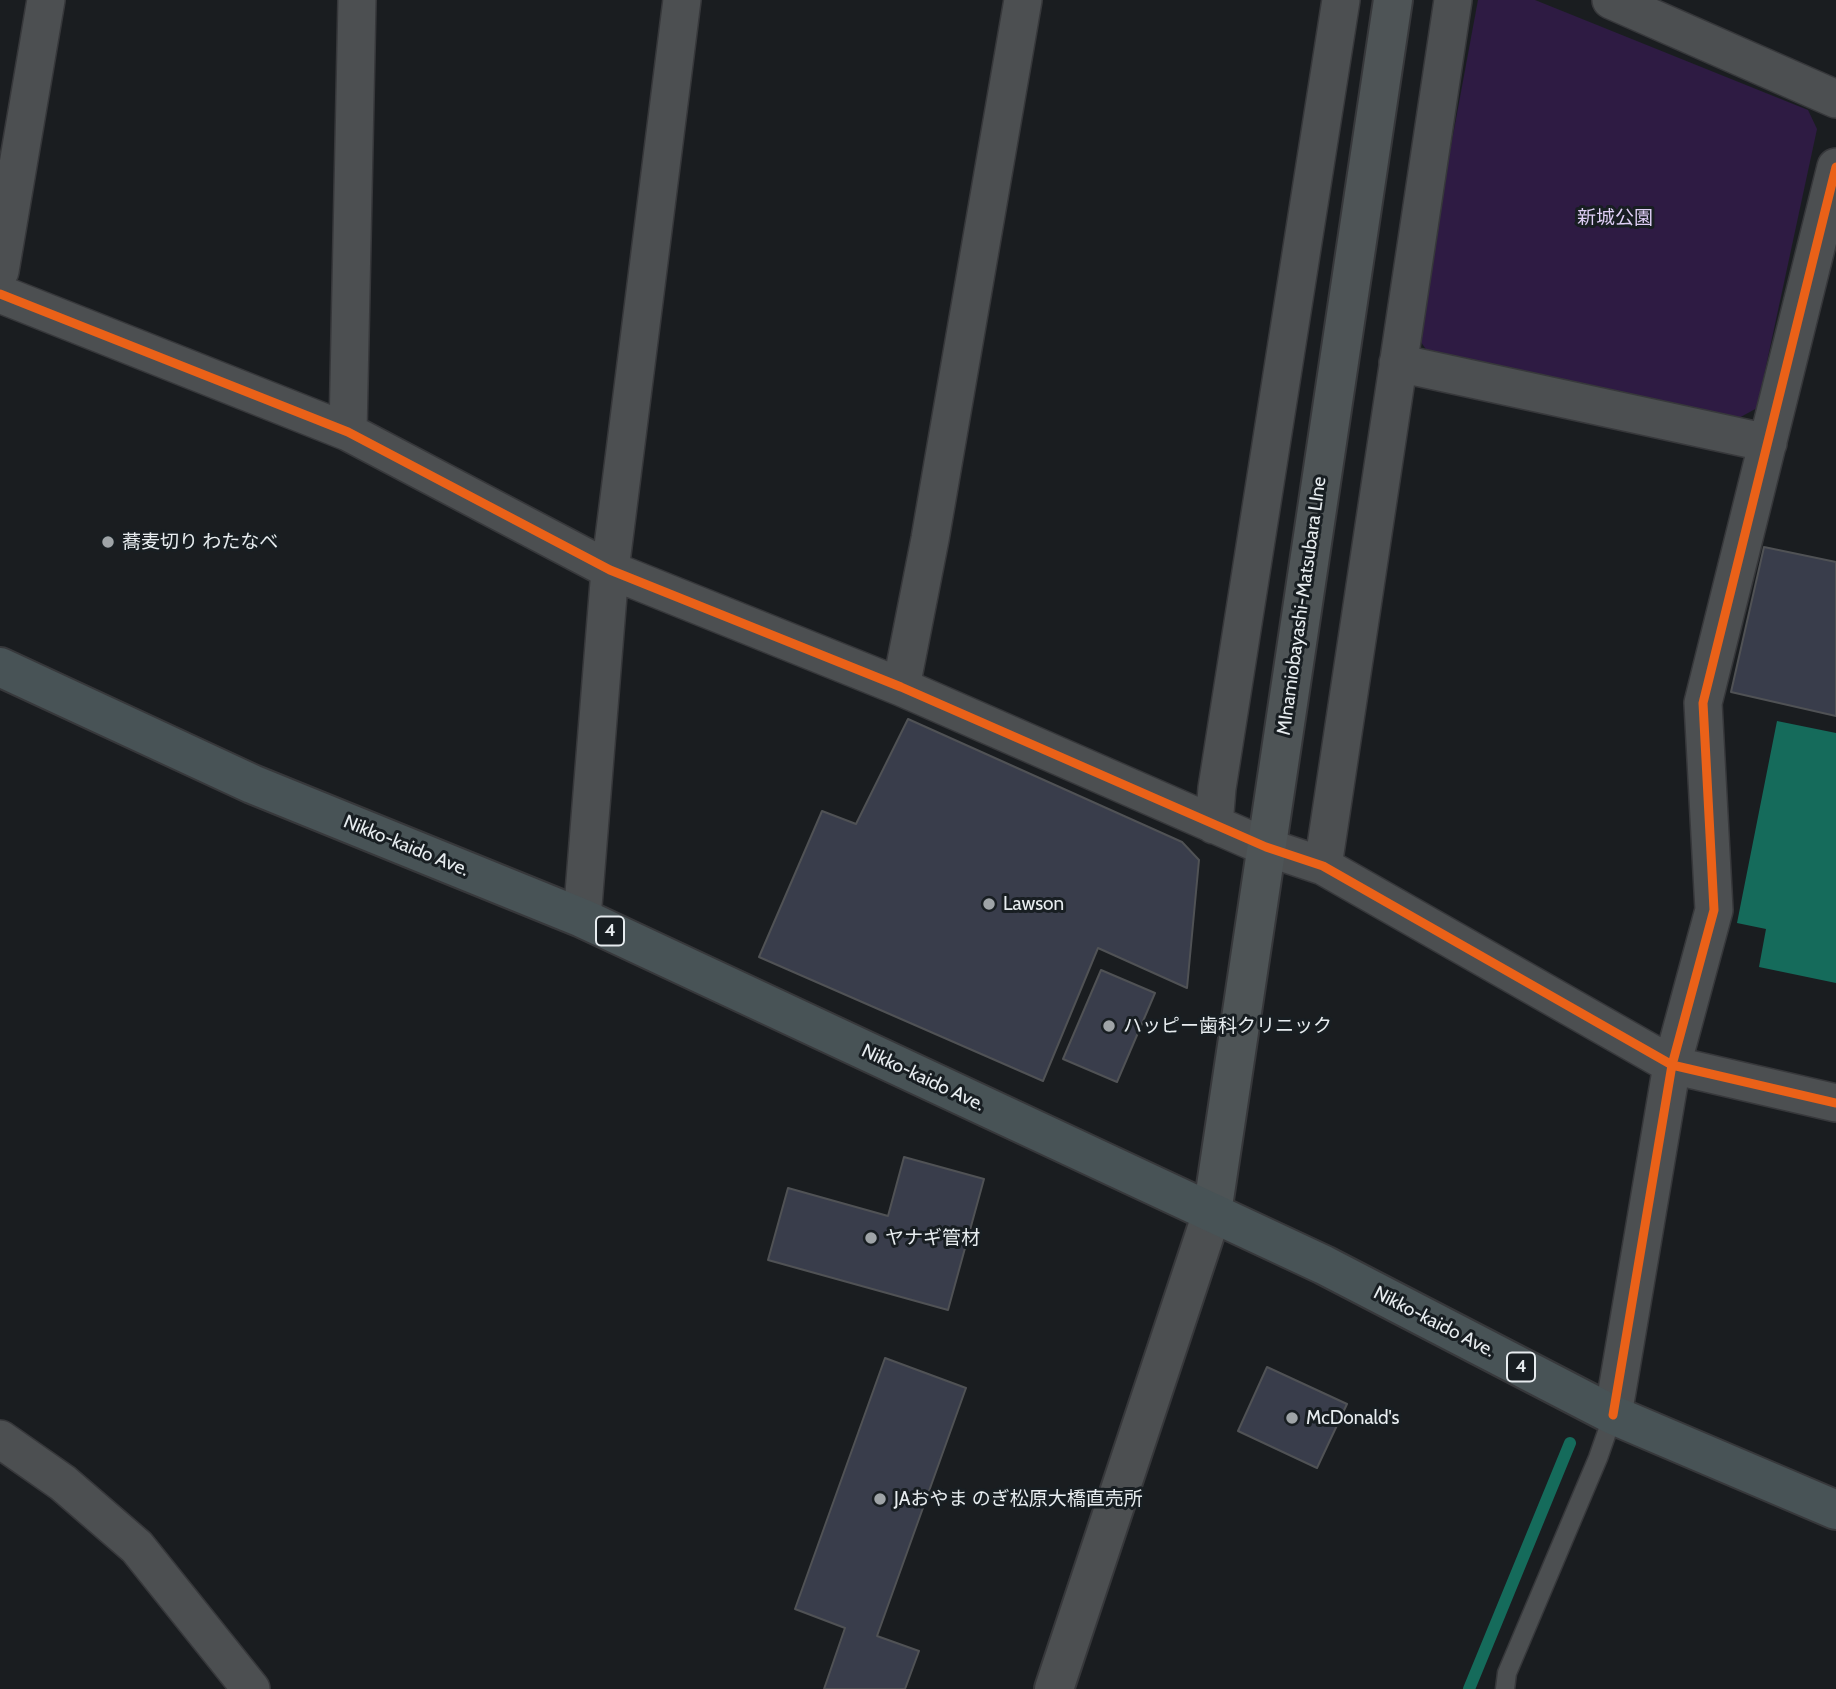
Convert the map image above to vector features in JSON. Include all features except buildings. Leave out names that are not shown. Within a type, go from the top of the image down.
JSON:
[{"type":"highway","name":"Nikko-kaido Ave.","points":[[0,667],[252,784],[582,918],[1324,1265],[1613,1415],[1836,1510]]},
{"type":"main road","name":"MInamiobayashi-Matsubara LIne","points":[[1212,1213],[1393,0]]},
{"type":"street","points":[[0,271],[46,0]]},
{"type":"street","points":[[348,432],[357,0]]},
{"type":"street","points":[[582,918],[610,570],[682,0]]},
{"type":"street","points":[[901,687],[930,539],[1023,0]]},
{"type":"street","points":[[1214,825],[1217,788],[1341,0]]},
{"type":"street","points":[[1323,866],[1453,0]]},
{"type":"street","points":[[1611,0],[1836,99]]},
{"type":"street","points":[[1613,1415],[1672,1065],[1714,911],[1703,703],[1836,167]]},
{"type":"street","points":[[0,294],[348,432],[610,570],[901,687],[1266,847],[1323,866],[1672,1065],[1836,1103]]},
{"type":"street","points":[[1398,363],[1768,443]]},
{"type":"street","points":[[1054,1689],[1212,1213]]},
{"type":"street","points":[[0,1439],[63,1483],[137,1547],[251,1689]]},
{"type":"lane","points":[[1505,1689],[1507,1673],[1598,1458],[1613,1415]]},
{"type":"green space","name":"新城公園","points":[[1478,0],[1535,0],[1808,110],[1817,129],[1757,408],[1737,419],[1430,355],[1416,335]]},
{"type":"shaded area","points":[[1777,721],[1836,733],[1836,983],[1759,967],[1766,929],[1737,923]]},
{"type":"waterway","points":[[1469,1689],[1570,1443]]},
{"type":"cycle path","points":[[1613,1415],[1672,1065],[1714,910],[1703,703],[1836,167]]},
{"type":"cycle path","points":[[0,294],[348,432],[610,570],[901,687],[1266,847],[1323,866],[1672,1065],[1836,1103]]},
{"type":"place","name":"蕎麦切り わたなべ","points":[[108,542]]},
{"type":"place","name":"Lawson","points":[[989,904]]},
{"type":"place","name":"ハッピー歯科クリニック","points":[[1109,1026]]},
{"type":"place","name":"ヤナギ管材","points":[[871,1238]]},
{"type":"place","name":"McDonald's","points":[[1292,1418]]},
{"type":"place","name":"JAおやま のぎ松原大橋直売所","points":[[880,1499]]}]
